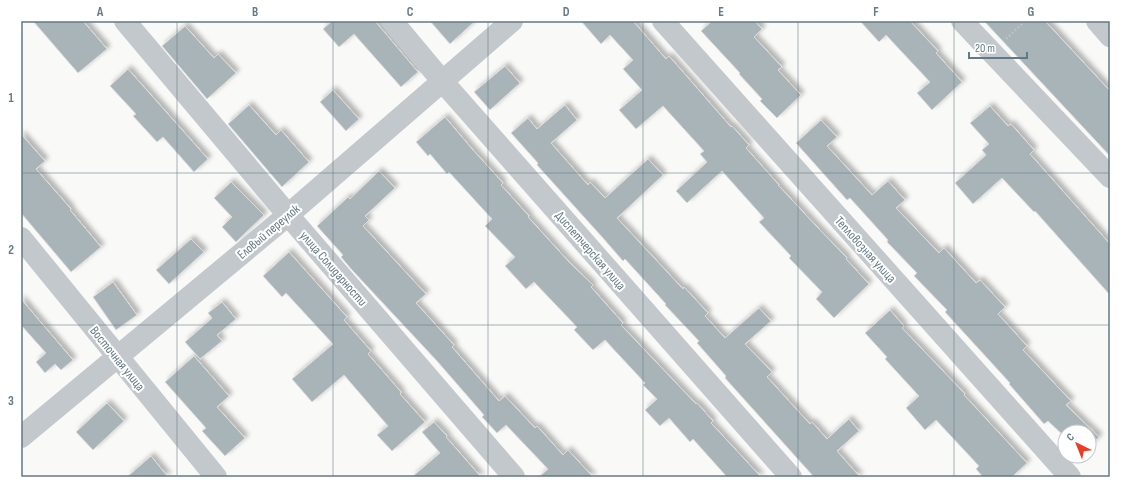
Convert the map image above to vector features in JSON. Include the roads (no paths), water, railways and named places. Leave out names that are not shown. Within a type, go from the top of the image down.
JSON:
[{"type":"street","name":"улица Солидарности","points":[[125,21],[288,215],[514,477]]},
{"type":"street","name":"Диспетчерская улица","points":[[392,21],[443,82],[792,477]]},
{"type":"street","name":"Еловый переулок","points":[[21,437],[288,215],[512,21]]},
{"type":"street","name":"Тепловозная улица","points":[[663,21],[1070,477]]},
{"type":"street","points":[[962,21],[1110,177]]},
{"type":"street","name":"Восточная улица","points":[[21,238],[216,477]]}]
